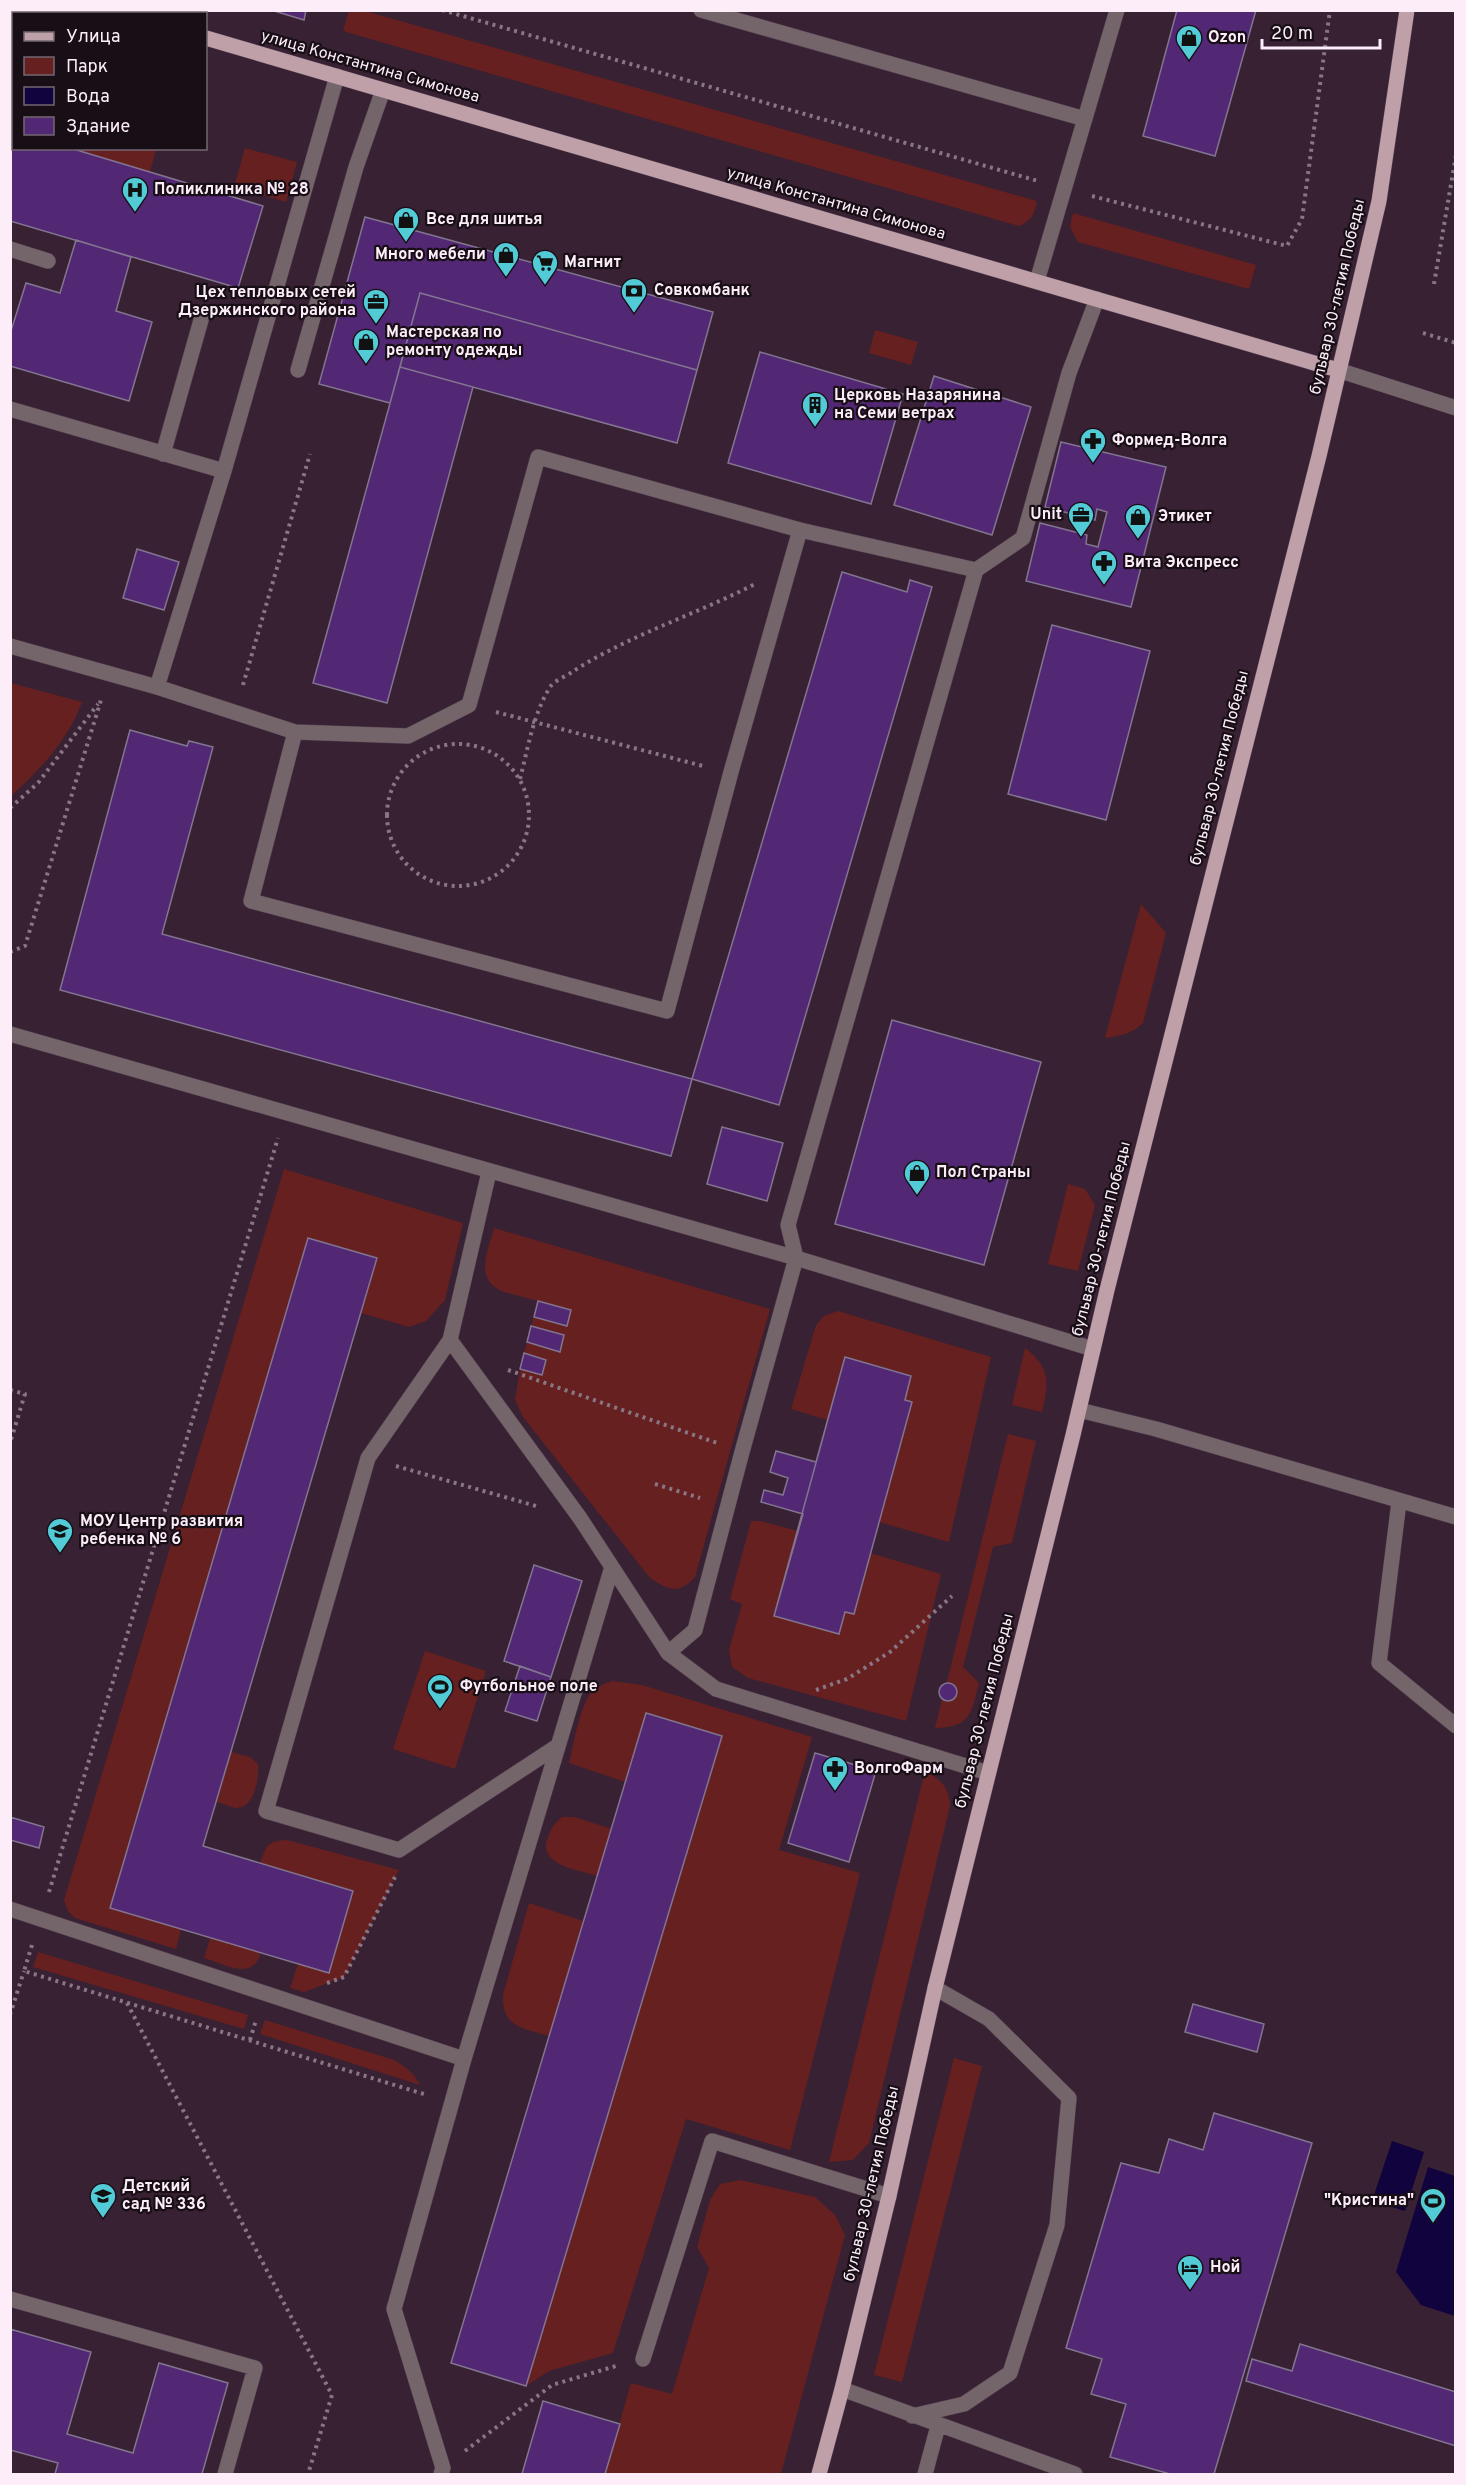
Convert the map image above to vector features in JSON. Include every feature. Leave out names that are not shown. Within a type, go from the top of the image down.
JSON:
[{"type":"main road","points":[[113,10],[123,12]]},
{"type":"main road","name":"бульвар 30-летия Победы","points":[[819,2475],[842,2389],[935,1989],[1093,1349],[1223,827],[1319,456],[1379,201],[1407,10]]},
{"type":"main road","name":"улица Константина Симонова","points":[[207,38],[1338,370]]},
{"type":"street","points":[[701,10],[1085,118]]},
{"type":"street","points":[[1037,281],[1117,10]]},
{"type":"street","points":[[157,687],[224,471],[337,76]]},
{"type":"street","points":[[298,370],[356,167],[383,90]]},
{"type":"street","points":[[10,249],[48,261]]},
{"type":"street","points":[[668,1653],[695,1630],[741,1452],[796,1258],[788,1225],[976,570],[1023,538],[1069,373],[1097,299]]},
{"type":"street","points":[[163,454],[203,313]]},
{"type":"street","name":"улица Константина Симонова","points":[[1338,370],[1455,408]]},
{"type":"street","points":[[10,409],[224,471]]},
{"type":"street","points":[[10,646],[157,687],[295,732],[408,736],[469,705],[538,457],[800,531],[976,570]]},
{"type":"street","points":[[295,732],[251,901],[667,1011],[731,772],[800,531]]},
{"type":"street","points":[[10,1034],[796,1258],[1093,1349]]},
{"type":"street","points":[[489,1172],[450,1340],[368,1458],[266,1811],[399,1851],[556,1747]]},
{"type":"street","points":[[450,1340],[580,1518],[668,1653],[716,1689],[988,1773]]},
{"type":"street","points":[[1079,1410],[1156,1429],[1455,1517]]},
{"type":"street","points":[[1399,1502],[1379,1663],[1455,1726]]},
{"type":"street","points":[[442,2471],[394,2309],[451,2103],[556,1747],[612,1567]]},
{"type":"street","points":[[10,1909],[464,2059]]},
{"type":"street","points":[[912,2416],[964,2404],[1010,2373],[1057,2225],[1069,2098],[989,2019],[935,1989]]},
{"type":"street","points":[[643,2359],[712,2141],[888,2196]]},
{"type":"street","points":[[10,2299],[255,2368],[225,2475]]},
{"type":"street","points":[[842,2389],[1075,2475]]},
{"type":"street","points":[[925,2475],[938,2426]]},
{"type":"path","points":[[442,10],[1064,189],[1287,246],[1302,219],[1330,10]]},
{"type":"path","points":[[1434,284],[1455,155]]},
{"type":"path","points":[[1423,333],[1455,343]]},
{"type":"path","points":[[235,712],[310,454]]},
{"type":"path","points":[[520,779],[506,762],[487,750],[465,744],[443,745],[422,754],[405,768],[393,787],[387,808],[389,830],[397,852],[413,870],[435,883],[459,887],[483,882],[505,870],[520,851],[529,827],[529,802],[520,779],[534,723],[551,685],[586,663],[640,635],[723,600],[790,566]]},
{"type":"path","points":[[10,952],[25,946],[101,701],[112,675]]},
{"type":"path","points":[[10,808],[38,783],[101,701]]},
{"type":"path","points":[[469,705],[731,772]]},
{"type":"path","points":[[10,2015],[286,1112]]},
{"type":"path","points":[[505,1369],[741,1452]]},
{"type":"path","points":[[10,1390],[26,1394],[10,1443]]},
{"type":"path","points":[[368,1458],[580,1518]]},
{"type":"path","points":[[655,1484],[727,1506]]},
{"type":"path","points":[[771,1705],[847,1679],[890,1652],[952,1596]]},
{"type":"path","points":[[285,2000],[344,1977],[399,1870],[399,1851]]},
{"type":"path","points":[[24,1971],[451,2103]]},
{"type":"path","points":[[127,2002],[332,2394],[308,2475]]},
{"type":"path","points":[[442,2471],[552,2385],[643,2359]]},
{"type":"green space","points":[[349,10],[365,11],[1037,201],[1035,210],[1027,222],[1019,226],[343,31]]},
{"type":"green space","points":[[245,148],[297,162],[286,202],[234,187]]},
{"type":"green space","points":[[73,150],[156,150],[150,172]]},
{"type":"green space","points":[[1073,213],[1256,265],[1249,289],[1078,242],[1070,227]]},
{"type":"green space","points":[[875,330],[918,342],[911,365],[869,353]]},
{"type":"green space","points":[[11,683],[82,702],[69,729],[52,754],[11,796]]},
{"type":"green space","points":[[1141,904],[1166,933],[1143,1023],[1126,1034],[1105,1038]]},
{"type":"green space","points":[[284,1169],[463,1223],[445,1300],[426,1321],[409,1327],[361,1313],[377,1258],[308,1238],[110,1908],[181,1929],[176,1949],[75,1918],[68,1911],[64,1900]]},
{"type":"green space","points":[[1068,1184],[1085,1189],[1095,1205],[1078,1271],[1048,1264]]},
{"type":"green space","points":[[494,1228],[770,1309],[695,1577],[684,1586],[668,1588],[650,1578],[523,1417],[515,1400],[520,1369],[542,1375],[546,1360],[524,1353],[527,1342],[560,1351],[564,1336],[531,1326],[534,1317],[566,1326],[571,1310],[501,1291],[493,1285],[485,1271],[485,1263]]},
{"type":"green space","points":[[838,1311],[991,1357],[949,1542],[879,1522],[912,1402],[905,1400],[911,1375],[846,1357],[828,1420],[791,1409],[816,1325],[824,1316]]},
{"type":"green space","points":[[1025,1348],[1044,1369],[1047,1384],[1042,1412],[1012,1405]]},
{"type":"green space","points":[[1008,1434],[1036,1441],[1012,1543],[993,1547],[963,1667],[979,1683],[977,1693],[971,1710],[962,1721],[956,1725],[935,1728],[942,1699],[949,1701],[955,1697],[957,1690],[953,1684],[947,1682]]},
{"type":"green space","points":[[751,1521],[760,1521],[798,1531],[839,1633],[845,1612],[870,1553],[941,1574],[906,1721],[748,1678],[732,1667],[729,1650],[742,1604],[730,1599]]},
{"type":"green space","name":"Футбольное поле","points":[[425,1651],[486,1671],[455,1769],[393,1749]]},
{"type":"green space","points":[[612,1681],[642,1685],[812,1737],[779,1850],[860,1873],[790,2150],[686,2119],[613,2353],[549,2371],[526,2386],[722,1737],[647,1713],[625,1782],[569,1763],[580,1717],[587,1700],[595,1689]]},
{"type":"green space","points":[[231,1752],[250,1757],[258,1764],[258,1777],[252,1798],[242,1807],[236,1808],[217,1802]]},
{"type":"green space","points":[[925,1771],[943,1784],[948,1793],[950,1806],[869,2143],[853,2160],[829,2162]]},
{"type":"green space","points":[[562,1817],[574,1817],[612,1829],[597,1876],[563,1866],[549,1856],[546,1849],[547,1840],[556,1822]]},
{"type":"green space","points":[[287,1840],[399,1870],[344,1977],[304,1992],[290,1988],[298,1964],[329,1973],[353,1891],[260,1863],[269,1845],[275,1841]]},
{"type":"green space","points":[[529,1903],[583,1921],[549,2036],[516,2025],[506,2014],[504,2006],[503,1995]]},
{"type":"green space","points":[[210,1938],[261,1953],[257,1962],[251,1967],[237,1969],[229,1967],[204,1958]]},
{"type":"green space","points":[[38,1952],[248,2015],[244,2029],[33,1967]]},
{"type":"green space","points":[[265,2020],[394,2060],[409,2071],[420,2085],[260,2034]]},
{"type":"green space","points":[[954,2058],[982,2066],[902,2382],[874,2375]]},
{"type":"green space","points":[[740,2180],[815,2197],[835,2215],[845,2235],[781,2474],[605,2474],[631,2383],[672,2394],[709,2268],[697,2247],[710,2200],[720,2184]]},
{"type":"water","name":"\"Кристина\"","points":[[1392,2141],[1424,2152],[1405,2211],[1372,2201]]},
{"type":"water","name":"\"Кристина\"","points":[[1428,2167],[1455,2176],[1455,2316],[1421,2305],[1396,2272]]},
{"type":"building","points":[[271,10],[306,10],[304,20]]},
{"type":"building","points":[[1177,10],[1256,10],[1215,156],[1143,136]]},
{"type":"building","name":"Поликлиника № 28","points":[[10,131],[12,132],[12,150],[77,150],[263,206],[238,288],[10,221]]},
{"type":"building","points":[[365,217],[713,312],[697,370],[420,293],[390,403],[319,384]]},
{"type":"building","points":[[76,240],[131,257],[116,311],[152,322],[129,401],[10,366],[10,334],[26,283],[60,293]]},
{"type":"building","points":[[420,293],[697,370],[677,443],[400,367]]},
{"type":"building","name":"Церковь Назарянина на Семи ветрах","points":[[760,352],[903,394],[871,504],[728,463]]},
{"type":"building","points":[[400,367],[473,387],[387,703],[313,683]]},
{"type":"building","points":[[934,376],[1031,407],[992,535],[894,505]]},
{"type":"building","points":[[1061,442],[1166,467],[1131,607],[1026,581],[1040,523],[1087,535],[1086,544],[1098,547],[1107,512],[1097,509],[1095,520],[1045,507]]},
{"type":"building","points":[[137,549],[179,562],[164,610],[123,598]]},
{"type":"building","points":[[842,572],[907,592],[910,580],[932,587],[779,1105],[692,1079]]},
{"type":"building","points":[[1052,625],[1150,651],[1106,820],[1008,794]]},
{"type":"building","points":[[130,730],[187,746],[189,741],[213,747],[162,934],[692,1079],[671,1156],[60,990]]},
{"type":"building","points":[[892,1020],[1041,1062],[984,1265],[835,1224]]},
{"type":"building","points":[[722,1127],[783,1143],[767,1201],[707,1184]]},
{"type":"building","points":[[308,1238],[377,1258],[203,1846],[353,1891],[329,1973],[110,1908]]},
{"type":"building","points":[[538,1301],[571,1310],[567,1326],[534,1317]]},
{"type":"building","points":[[531,1326],[564,1335],[560,1352],[527,1342]]},
{"type":"building","points":[[524,1353],[546,1360],[542,1375],[520,1369]]},
{"type":"building","points":[[845,1357],[911,1376],[905,1400],[912,1402],[854,1614],[845,1612],[839,1634],[774,1616],[803,1514],[761,1502],[764,1490],[783,1495],[788,1478],[770,1472],[776,1451],[816,1462]]},
{"type":"building","points":[[845,1357],[911,1376],[905,1400],[912,1402],[854,1614],[845,1612],[839,1634],[774,1616]]},
{"type":"building","points":[[534,1565],[582,1581],[551,1677],[504,1661]]},
{"type":"building","points":[[520,1666],[551,1677],[537,1721],[505,1711]]},
{"type":"building","points":[[948,1683],[954,1686],[957,1692],[954,1698],[948,1701],[942,1698],[939,1692],[942,1686]]},
{"type":"building","points":[[646,1713],[722,1736],[526,2386],[451,2363]]},
{"type":"building","points":[[815,1753],[876,1771],[849,1862],[788,1843]]},
{"type":"building","points":[[10,1817],[44,1827],[39,1848],[10,1840]]},
{"type":"building","points":[[1193,2004],[1264,2024],[1257,2052],[1185,2032]]},
{"type":"building","points":[[1214,2113],[1312,2143],[1214,2474],[1170,2474],[1110,2457],[1126,2404],[1091,2394],[1102,2359],[1066,2348],[1121,2163],[1159,2173],[1169,2139],[1203,2150]]},
{"type":"building","points":[[10,2329],[91,2352],[67,2434],[133,2453],[159,2363],[228,2383],[202,2474],[55,2474],[58,2463],[10,2450]]},
{"type":"building","points":[[1300,2344],[1456,2392],[1456,2446],[1246,2381],[1252,2359],[1292,2371]]},
{"type":"building","points":[[543,2401],[620,2424],[605,2474],[522,2474]]},
{"type":"place","name":"Ozon","points":[[1189,61]]},
{"type":"place","name":"Поликлиника № 28","points":[[135,213]]},
{"type":"place","name":"Все для шитья","points":[[406,243]]},
{"type":"place","name":"Много мебели","points":[[506,278]]},
{"type":"place","name":"Магнит","points":[[545,286]]},
{"type":"place","name":"Совкомбанк","points":[[634,314]]},
{"type":"place","name":"Цех тепловых сетей Дзержинского района","points":[[376,325]]},
{"type":"place","name":"Мастерская по ремонту одежды","points":[[366,365]]},
{"type":"place","name":"Церковь Назарянина на Семи ветрах","points":[[815,428]]},
{"type":"place","name":"Формед-Волга","points":[[1093,464]]},
{"type":"place","name":"Unit","points":[[1081,538]]},
{"type":"place","name":"Этикет","points":[[1138,540]]},
{"type":"place","name":"Вита Экспресс","points":[[1104,586]]},
{"type":"place","name":"Пол Страны","points":[[917,1196]]},
{"type":"place","name":"МОУ Центр развития ребенка № 6","points":[[60,1554]]},
{"type":"place","name":"Футбольное поле","points":[[440,1710]]},
{"type":"place","name":"ВолгоФарм","points":[[835,1792]]},
{"type":"place","name":"Детский сад № 336","points":[[103,2219]]},
{"type":"place","name":"\"Кристина\"","points":[[1433,2224]]},
{"type":"place","name":"Ной","points":[[1190,2291]]}]
